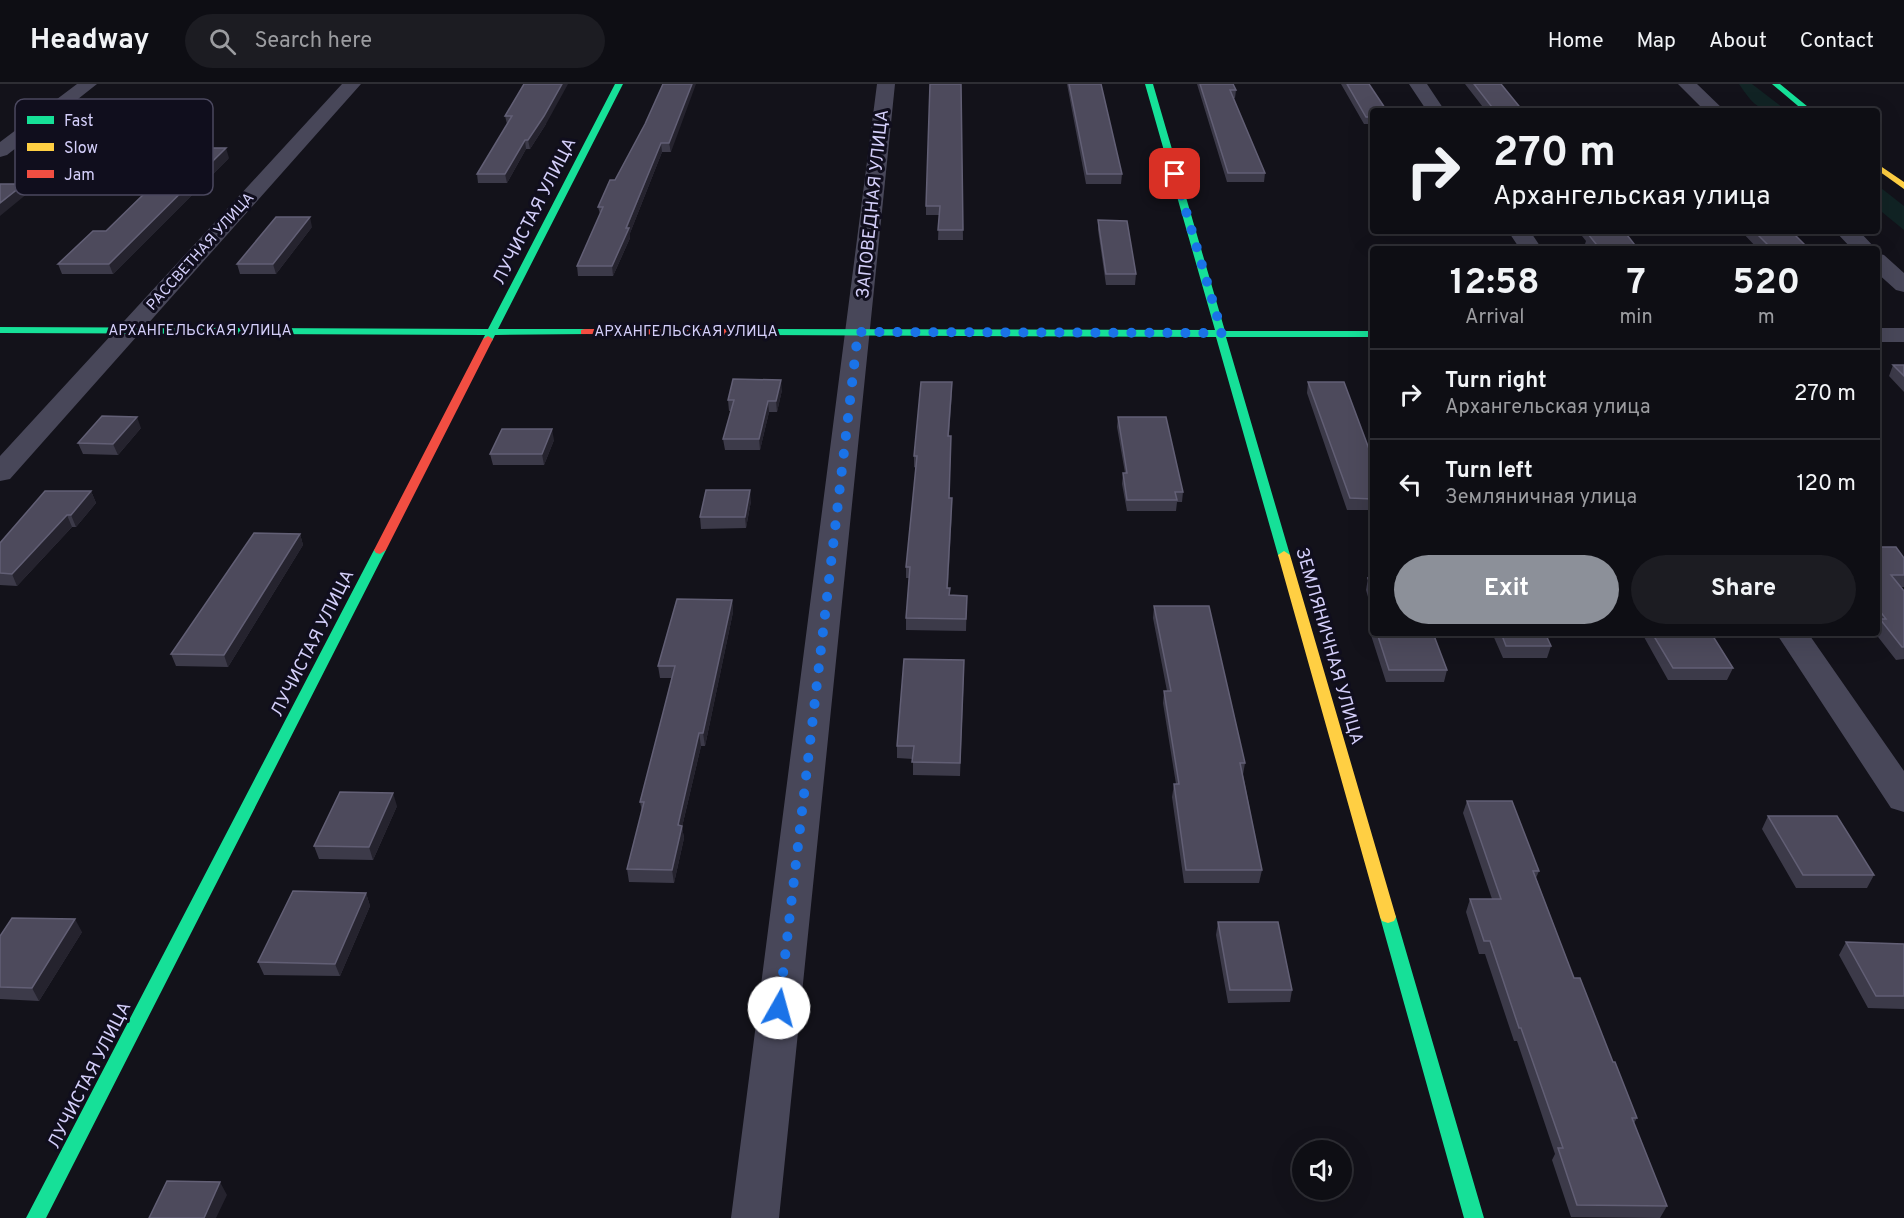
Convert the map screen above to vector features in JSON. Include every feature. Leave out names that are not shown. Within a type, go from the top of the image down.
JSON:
[{"type":"street","points":[[68,99],[88,84]]},
{"type":"street","name":"РАССВЕТНАЯ УЛИЦА","points":[[0,473],[352,84]]},
{"type":"street","name":"ЛУЧИСТАЯ УЛИЦА","points":[[36,1218],[619,84]]},
{"type":"street","name":"ЗАПОВЕДНАЯ УЛИЦА","points":[[755,1218],[886,84]]},
{"type":"street","name":"ЗЕМЛЯНИЧНАЯ УЛИЦА","points":[[1149,84],[1474,1218]]},
{"type":"street","points":[[1418,84],[1434,108]]},
{"type":"street","points":[[1687,84],[1713,108]]},
{"type":"street","points":[[1776,84],[1805,108]]},
{"type":"street","points":[[0,151],[15,140]]},
{"type":"street","points":[[1880,168],[1904,186]]},
{"type":"street","points":[[1849,234],[1862,246]]},
{"type":"street","points":[[1880,264],[1904,285]]},
{"type":"street","name":"АРХАНГЕЛЬСКАЯ УЛИЦА","points":[[0,330],[1370,334]]},
{"type":"street","points":[[1880,335],[1904,335]]},
{"type":"street","points":[[1794,636],[1904,799]]},
{"type":"shaded area","points":[[1739,84],[1752,84],[1783,108],[1761,108],[1749,98]]},
{"type":"shaded area","points":[[1880,187],[1904,206],[1904,230],[1880,210]]},
{"type":"building","points":[[524,84],[562,84],[544,116],[528,140],[525,140],[505,174],[477,174],[512,116],[505,116]]},
{"type":"building","points":[[663,84],[692,84],[669,143],[661,143],[612,266],[577,266],[603,207],[598,207],[610,180],[615,180]]},
{"type":"building","points":[[930,84],[961,84],[963,230],[938,230],[940,206],[926,206]]},
{"type":"building","points":[[1069,84],[1101,84],[1122,174],[1087,174]]},
{"type":"building","points":[[1200,84],[1233,84],[1236,90],[1230,90],[1265,173],[1228,173]]},
{"type":"building","points":[[1347,84],[1369,84],[1385,108],[1370,108],[1370,117],[1366,117]]},
{"type":"building","points":[[1474,84],[1501,84],[1521,108],[1493,108]]},
{"type":"building","points":[[213,148],[226,148],[213,161]]},
{"type":"building","points":[[0,184],[15,184],[15,191],[0,203]]},
{"type":"building","points":[[143,195],[179,195],[109,264],[58,264],[93,231],[106,231]]},
{"type":"building","points":[[276,217],[310,217],[273,264],[237,264]]},
{"type":"building","points":[[1098,220],[1127,221],[1136,274],[1106,274]]},
{"type":"building","points":[[1588,234],[1626,234],[1636,246],[1598,246]]},
{"type":"building","points":[[1757,234],[1794,234],[1806,246],[1769,246]]},
{"type":"building","points":[[1893,365],[1904,365],[1904,376]]},
{"type":"building","points":[[733,379],[781,380],[776,401],[768,401],[759,439],[723,439],[734,400],[728,400]]},
{"type":"building","points":[[921,382],[952,382],[948,436],[951,436],[949,498],[952,498],[947,588],[950,588],[949,595],[967,596],[966,619],[906,618],[910,567],[906,567],[917,456],[914,456]]},
{"type":"building","points":[[1308,382],[1344,382],[1370,452],[1370,499],[1350,498]]},
{"type":"building","points":[[102,416],[137,417],[113,444],[78,443]]},
{"type":"building","points":[[1118,417],[1166,417],[1183,492],[1175,492],[1177,500],[1127,500],[1123,473],[1127,473]]},
{"type":"building","points":[[502,429],[552,429],[542,454],[490,454]]},
{"type":"building","points":[[706,490],[750,490],[745,517],[700,517]]},
{"type":"building","points":[[45,491],[91,491],[71,515],[67,515],[12,574],[0,573],[0,543]]},
{"type":"building","points":[[254,533],[300,534],[224,655],[171,654]]},
{"type":"building","points":[[1880,546],[1896,547],[1904,558],[1904,575],[1891,575],[1904,591],[1904,647],[1880,619],[1886,619],[1880,611]]},
{"type":"building","points":[[677,599],[732,600],[703,733],[699,733],[678,825],[682,826],[672,870],[627,869],[644,802],[640,802],[675,666],[658,666]]},
{"type":"building","points":[[1154,606],[1209,606],[1245,763],[1240,763],[1262,870],[1186,870],[1174,784],[1179,784],[1164,691],[1171,691]]},
{"type":"building","points":[[1378,636],[1434,636],[1447,670],[1389,670]]},
{"type":"building","points":[[1502,636],[1546,636],[1551,646],[1506,646]]},
{"type":"building","points":[[1654,636],[1713,636],[1733,668],[1673,668]]},
{"type":"building","points":[[904,659],[964,660],[960,763],[912,762],[914,746],[897,746]]},
{"type":"building","points":[[340,792],[393,793],[369,847],[314,846]]},
{"type":"building","points":[[1467,801],[1512,801],[1539,871],[1533,871],[1574,978],[1580,978],[1613,1062],[1615,1062],[1637,1118],[1632,1118],[1667,1206],[1577,1205],[1558,1148],[1563,1148],[1490,941],[1484,941],[1470,899],[1501,899]]},
{"type":"building","points":[[1768,816],[1837,816],[1874,875],[1803,875]]},
{"type":"building","points":[[293,891],[366,893],[335,964],[258,962]]},
{"type":"building","points":[[12,918],[75,919],[32,988],[0,987],[0,936]]},
{"type":"building","points":[[1218,922],[1278,922],[1292,990],[1230,990]]},
{"type":"building","points":[[1846,942],[1904,944],[1904,996],[1876,996]]},
{"type":"building","points":[[167,1181],[220,1182],[204,1218],[149,1218]]},
{"type":"traffic: fast","points":[[488,339],[619,84]]},
{"type":"traffic: fast","points":[[1149,84],[1284,555]]},
{"type":"traffic: fast","points":[[1776,84],[1805,108]]},
{"type":"traffic: fast","points":[[0,330],[585,332]]},
{"type":"traffic: fast","points":[[751,332],[1370,334]]},
{"type":"traffic: fast","points":[[36,1218],[380,550]]},
{"type":"traffic: fast","points":[[1388,917],[1474,1218]]},
{"type":"traffic: slow","points":[[1880,168],[1904,186]]},
{"type":"traffic: slow","points":[[1284,555],[1388,917]]},
{"type":"traffic: jam","points":[[585,332],[751,332]]},
{"type":"traffic: jam","points":[[380,550],[488,339]]},
{"type":"route","points":[[779,1008],[858,332],[1222,333],[1175,174]]}]
